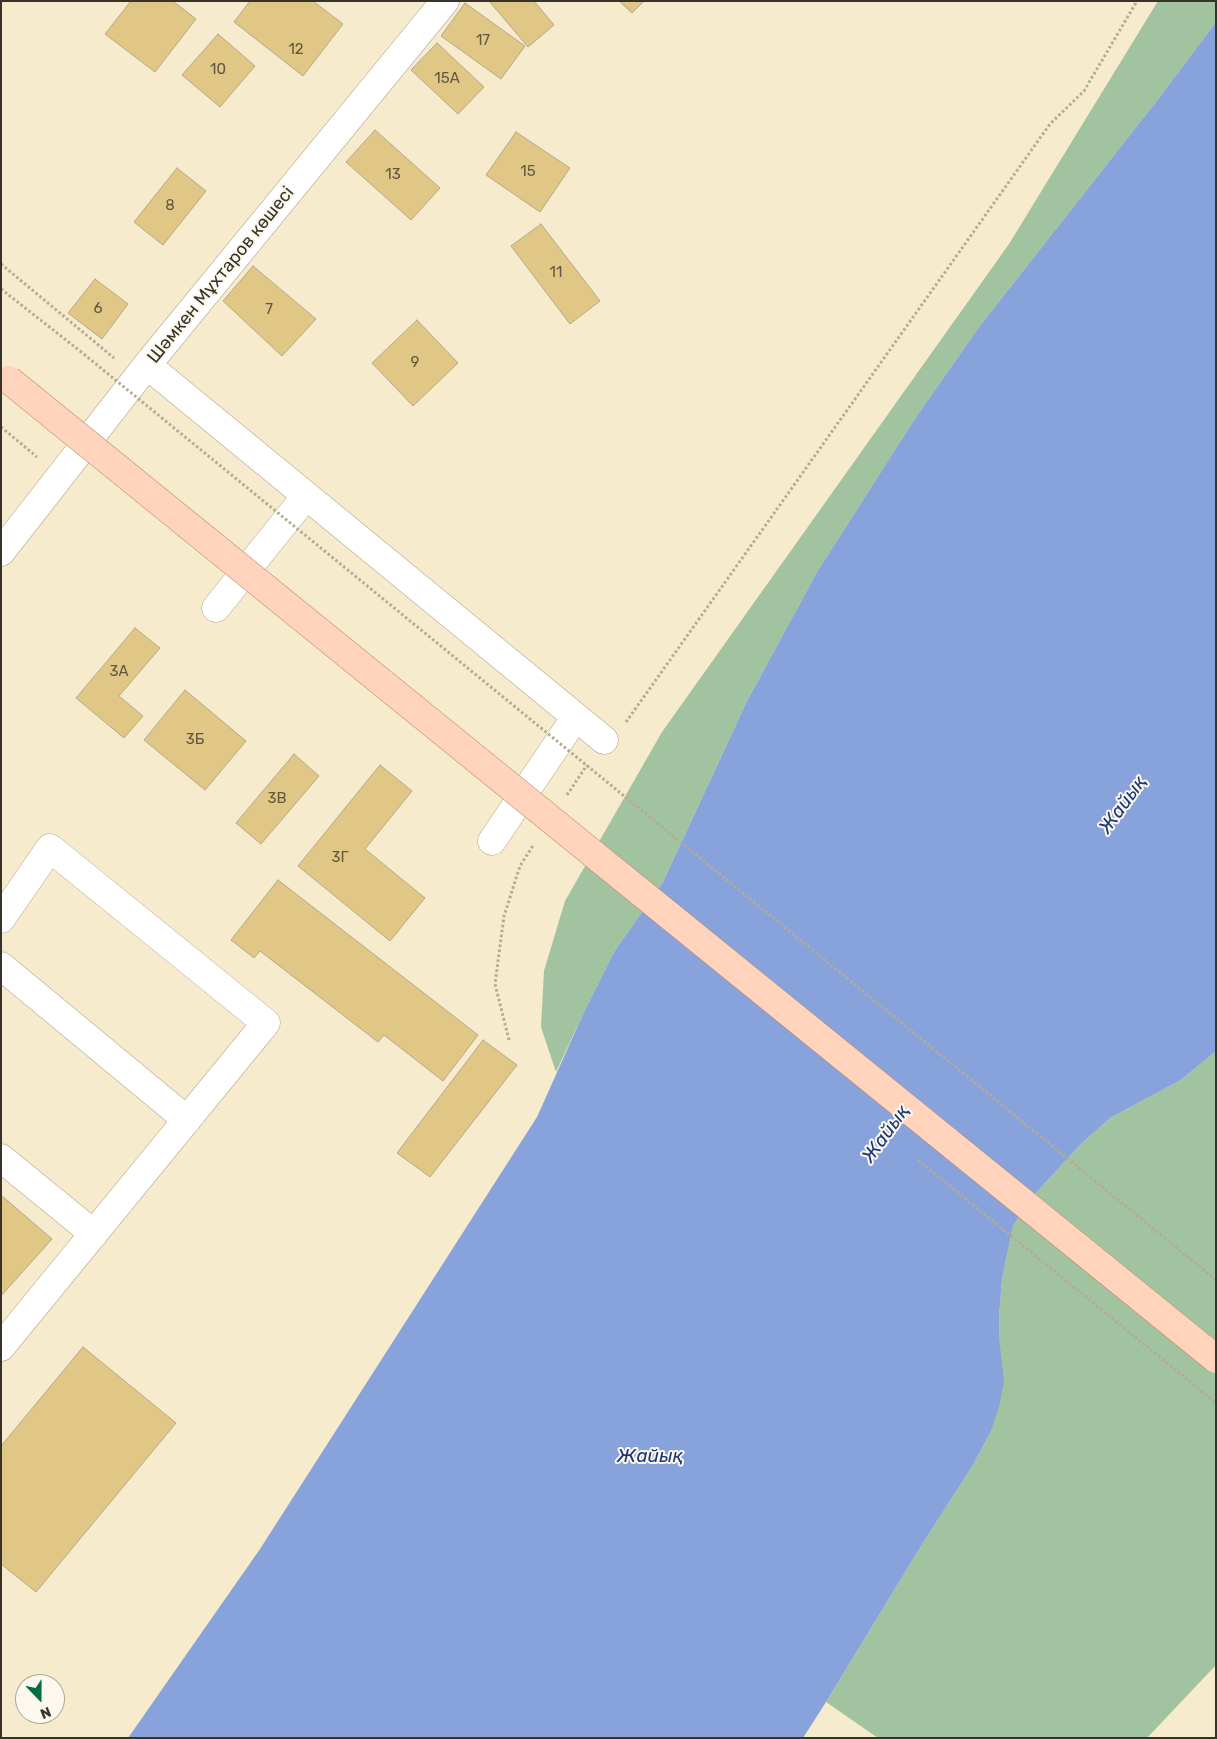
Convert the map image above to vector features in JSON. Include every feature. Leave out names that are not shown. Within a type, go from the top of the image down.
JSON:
[{"type":"main road","points":[[9,380],[1216,1359]]},
{"type":"street","name":"Шәмкен Мұхтаров көшесі","points":[[1,552],[147,365],[445,1]]},
{"type":"street","points":[[147,365],[604,740]]},
{"type":"street","points":[[216,608],[306,496]]},
{"type":"street","points":[[492,840],[575,718]]},
{"type":"street","points":[[1,919],[50,848],[266,1023],[1,1347]]},
{"type":"street","points":[[1,966],[187,1120]]},
{"type":"street","points":[[1,1158],[94,1234]]},
{"type":"path","points":[[562,803],[604,740],[625,722],[1050,124],[1084,91],[1137,1]]},
{"type":"path","points":[[1,264],[123,366],[147,365]]},
{"type":"path","points":[[1,289],[1216,1280]]},
{"type":"path","points":[[1,427],[60,477]]},
{"type":"path","points":[[509,1040],[495,984],[504,916],[520,866],[536,842]]},
{"type":"green space","points":[[1158,1],[1216,1],[1216,22],[1159,98],[979,327],[914,420],[817,572],[747,701],[663,882],[614,952],[556,1072],[541,1027],[544,971],[565,901],[662,732],[1009,244]]},
{"type":"green space","points":[[1216,1051],[1216,1665],[1147,1738],[878,1738],[826,1702],[973,1465],[991,1431],[1000,1346],[999,1318],[1002,1279],[1013,1226],[1032,1197],[1081,1144],[1110,1118],[1181,1080]]},
{"type":"water","name":"Жайық","points":[[1216,22],[1216,1051],[1181,1080],[1110,1118],[1081,1144],[1032,1197],[1013,1226],[1002,1279],[999,1318],[1004,1381],[1000,1403],[991,1431],[973,1465],[826,1702],[803,1738],[128,1738],[260,1549],[537,1117],[584,1012],[614,952],[663,882],[747,701],[817,572],[914,420],[979,327],[1159,98]]},
{"type":"building","points":[[131,1],[173,1],[196,19],[155,72],[105,34]]},
{"type":"building","points":[[250,1],[313,1],[343,24],[303,76],[234,22]]},
{"type":"building","points":[[489,1],[534,1],[554,25],[528,47]]},
{"type":"building","points":[[619,1],[644,1],[632,13]]},
{"type":"building","points":[[465,3],[525,46],[501,79],[441,36]]},
{"type":"building","points":[[218,34],[255,66],[220,107],[182,75]]},
{"type":"building","points":[[437,43],[484,87],[458,114],[411,70]]},
{"type":"building","points":[[375,130],[440,188],[411,220],[346,162]]},
{"type":"building","points":[[516,132],[570,168],[540,212],[486,175]]},
{"type":"building","points":[[177,168],[206,191],[163,245],[134,222]]},
{"type":"building","points":[[541,224],[600,301],[570,324],[511,246]]},
{"type":"building","points":[[253,266],[316,319],[282,356],[223,301]]},
{"type":"building","points":[[95,279],[128,304],[102,339],[68,313]]},
{"type":"building","points":[[417,320],[458,363],[413,406],[372,363]]},
{"type":"building","points":[[135,628],[160,648],[119,696],[143,716],[124,738],[76,698]]},
{"type":"building","points":[[185,690],[246,741],[205,790],[144,740]]},
{"type":"building","points":[[294,754],[319,776],[261,844],[236,823]]},
{"type":"building","points":[[380,765],[412,791],[365,849],[425,898],[390,941],[298,866]]},
{"type":"building","points":[[278,880],[478,1035],[443,1081],[384,1035],[378,1042],[260,951],[254,958],[231,940]]},
{"type":"building","points":[[483,1040],[517,1065],[430,1177],[397,1153]]},
{"type":"building","points":[[1,1195],[52,1239],[1,1296]]},
{"type":"building","points":[[83,1347],[176,1423],[36,1592],[1,1564],[1,1446]]}]
